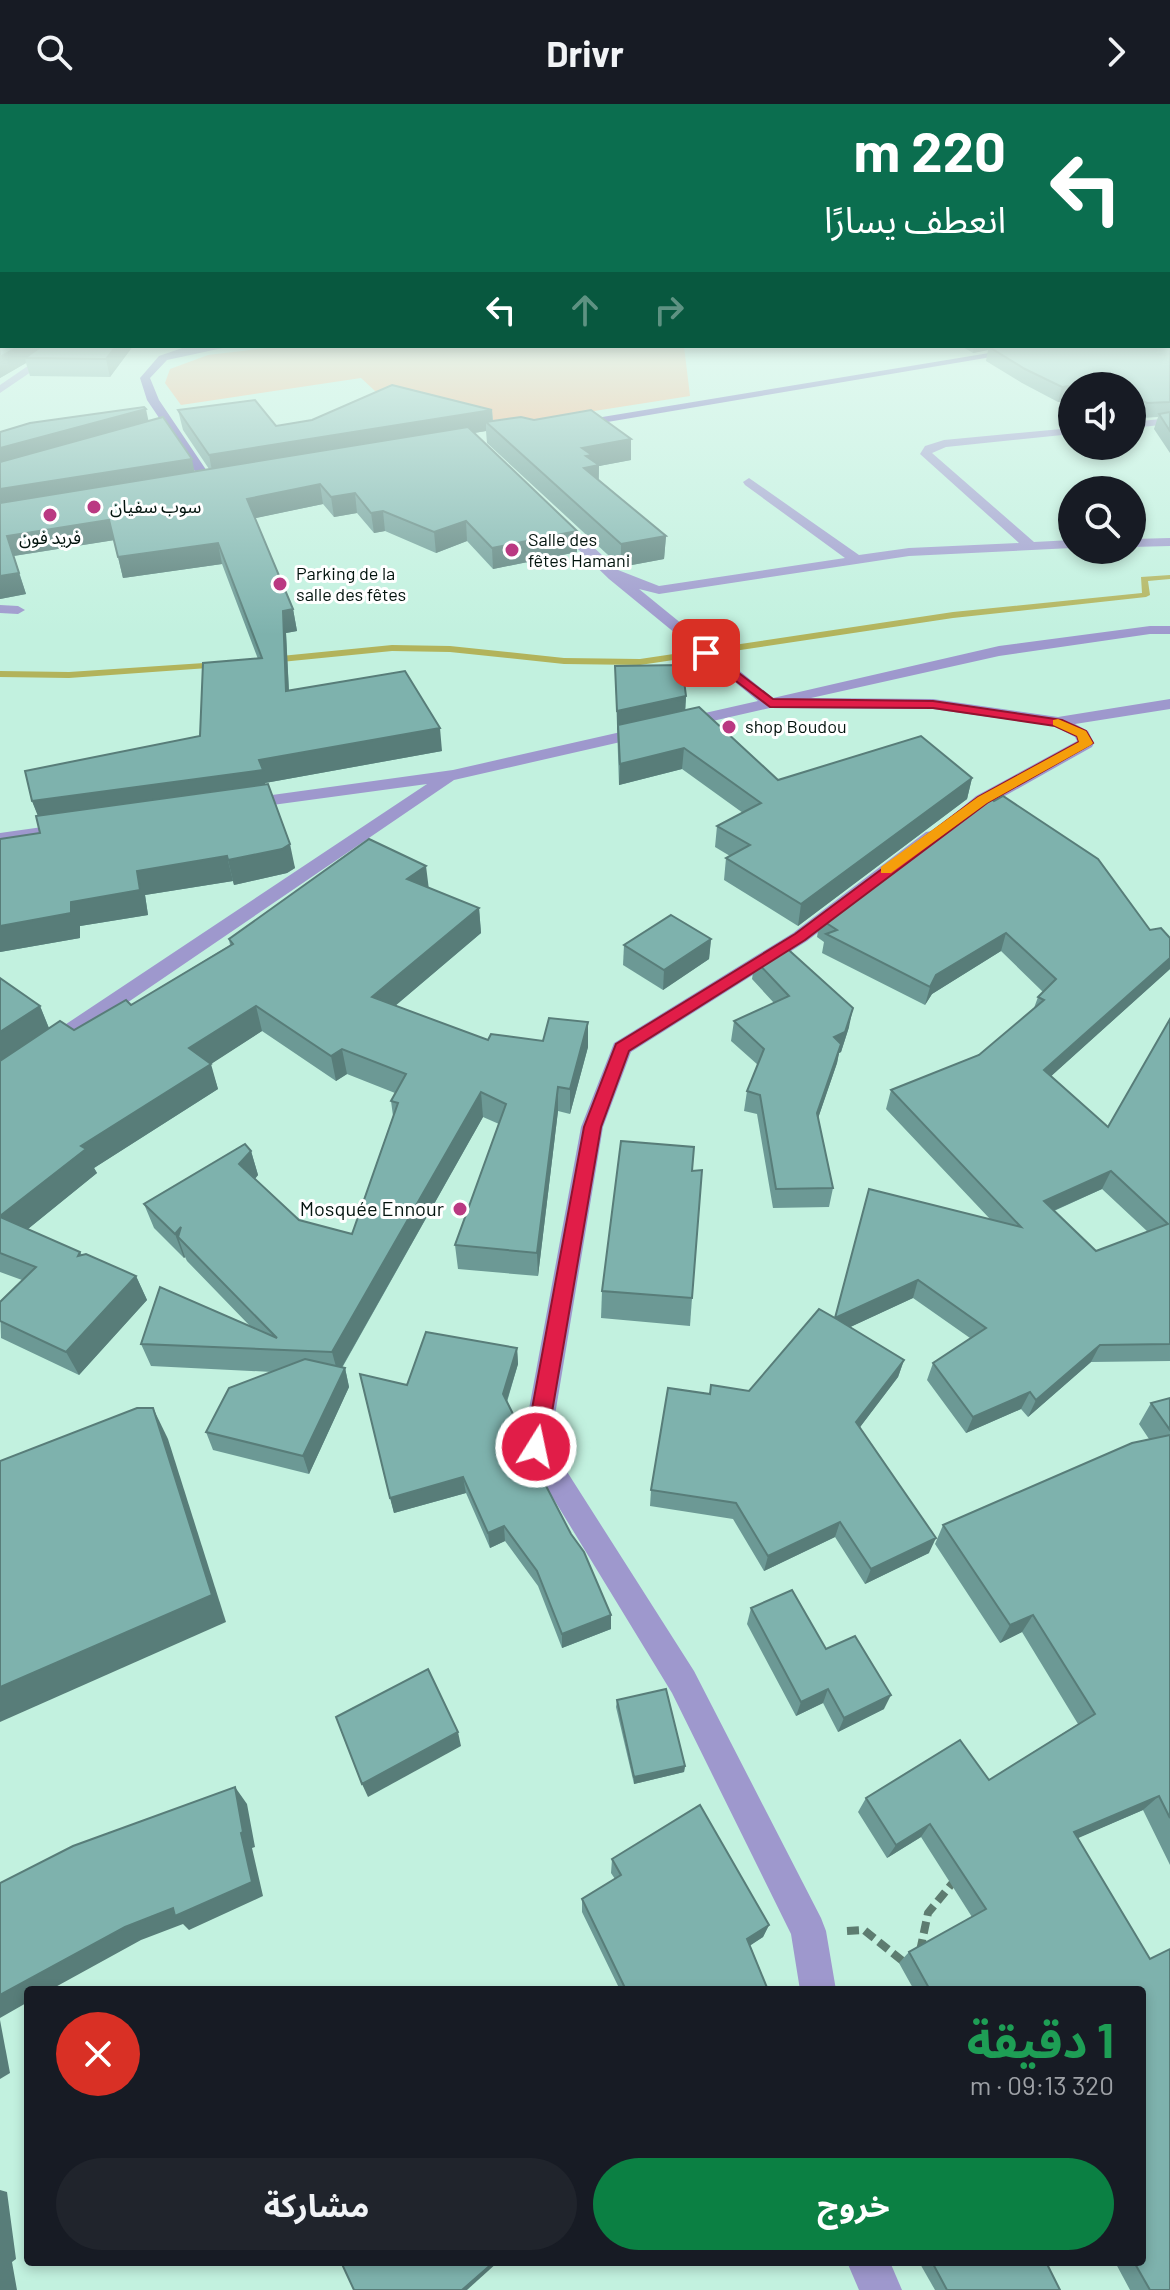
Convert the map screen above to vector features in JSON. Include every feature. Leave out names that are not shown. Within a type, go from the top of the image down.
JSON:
[{"type":"main road","points":[[175,431],[198,466],[217,480],[191,484],[198,466]]},
{"type":"street","points":[[1150,431],[1161,437]]},
{"type":"street","points":[[1030,545],[926,454],[929,449],[944,444],[1058,432]]},
{"type":"street","points":[[749,482],[858,561]]},
{"type":"street","points":[[549,513],[614,576],[770,703],[933,704],[1058,722],[1170,704]]},
{"type":"street","points":[[1146,543],[1170,542]]},
{"type":"street","points":[[614,576],[633,585],[659,590],[909,552],[1058,544]]},
{"type":"street","points":[[0,609],[18,610]]},
{"type":"street","points":[[219,808],[453,775],[999,651],[1150,630],[1170,630]]},
{"type":"street","points":[[817,1986],[808,1931],[683,1682],[536,1447],[592,1127],[622,1048],[800,937],[982,800],[1086,743],[1082,734],[1058,722]]},
{"type":"street","points":[[0,1079],[453,775]]},
{"type":"street","points":[[0,838],[94,825]]},
{"type":"street","points":[[870,2266],[881,2290]]},
{"type":"path","points":[[919,1957],[928,1913],[966,1867]]},
{"type":"path","points":[[808,1931],[864,1930],[916,1972]]},
{"type":"building","points":[[3,431],[64,431],[0,448],[0,432]]},
{"type":"building","points":[[112,431],[173,431],[192,459],[0,489],[0,462]]},
{"type":"building","points":[[192,431],[360,431],[209,455]]},
{"type":"building","points":[[443,431],[472,431],[577,531],[492,548],[466,521],[434,532],[383,511],[371,513],[355,493],[331,497],[320,484],[247,499],[293,609],[283,611],[286,691],[405,671],[440,728],[259,760],[263,770],[32,801],[25,771],[200,736],[203,663],[262,658],[218,543],[118,557],[109,520],[7,536],[19,573],[0,576],[0,503]]},
{"type":"building","points":[[496,431],[620,431],[631,439],[582,448],[592,455],[586,456],[599,465],[584,468],[666,536],[621,544]]},
{"type":"building","points":[[682,665],[686,696],[617,711],[615,666]]},
{"type":"building","points":[[699,707],[778,780],[921,736],[972,778],[801,904],[726,858],[750,845],[717,826],[761,803],[684,748],[620,764],[618,725]]},
{"type":"building","points":[[268,784],[290,844],[282,849],[228,860],[227,856],[137,871],[140,890],[71,902],[71,913],[0,926],[0,839],[40,833],[36,816]]},
{"type":"building","points":[[987,795],[994,801],[1003,796],[1098,859],[1150,930],[1161,928],[1170,938],[1170,958],[1044,1070],[1108,1127],[1170,1019],[1170,1344],[1100,1345],[1036,1400],[1030,1392],[973,1417],[933,1363],[986,1328],[918,1280],[835,1318],[869,1189],[1021,1227],[891,1090],[979,1055],[1044,1000],[1038,997],[1056,979],[1006,933],[936,975],[930,987],[826,934],[837,930],[820,919]],"holes":[[[1111,1171],[1168,1224],[1096,1251],[1044,1201]]]},
{"type":"building","points":[[369,839],[426,866],[407,879],[479,908],[372,997],[488,1040],[491,1034],[543,1041],[549,1018],[588,1022],[570,1089],[558,1087],[537,1253],[455,1245],[506,1104],[481,1092],[332,1352],[141,1344],[160,1287],[277,1338],[178,1237],[181,1227],[175,1234],[144,1204],[245,1144],[251,1151],[239,1164],[299,1220],[352,1234],[398,1103],[391,1101],[406,1074],[342,1049],[331,1056],[256,1006],[189,1048],[211,1064],[81,1146],[86,1149],[0,1216],[0,1061],[60,1021],[74,1030],[126,1000],[131,1005],[233,944],[229,939]]},
{"type":"building","points":[[671,915],[711,939],[664,970],[624,945]]},
{"type":"building","points":[[781,943],[853,1008],[845,1032],[834,1037],[841,1044],[817,1113],[833,1188],[776,1189],[760,1095],[747,1091],[764,1049],[734,1021],[789,996],[755,960]]},
{"type":"building","points":[[0,978],[40,1006],[0,1032]]},
{"type":"building","points":[[621,1141],[694,1147],[692,1171],[702,1170],[692,1298],[602,1291]]},
{"type":"building","points":[[0,1217],[80,1252],[78,1256],[86,1254],[136,1276],[66,1352],[0,1321],[0,1302],[36,1267],[0,1253]]},
{"type":"building","points":[[819,1309],[904,1360],[856,1422],[936,1538],[871,1569],[840,1522],[768,1556],[736,1503],[651,1490],[668,1388],[710,1394],[711,1385],[749,1391]]},
{"type":"building","points":[[426,1332],[517,1348],[503,1394],[519,1426],[518,1432],[571,1534],[584,1552],[611,1615],[562,1634],[537,1571],[504,1526],[488,1533],[463,1477],[390,1498],[360,1374],[407,1385]]},
{"type":"building","points":[[305,1359],[345,1368],[303,1456],[206,1432],[229,1388]]},
{"type":"building","points":[[1170,1398],[1170,1430],[1151,1403]]},
{"type":"building","points":[[137,1408],[153,1408],[212,1595],[0,1687],[0,1461]]},
{"type":"building","points":[[1170,1435],[1170,1818],[1159,1796],[1074,1832],[1150,1959],[1170,1949],[1170,2290],[1150,2290],[1136,2266],[1146,2266],[1146,1986],[928,1986],[909,1952],[986,1909],[930,1824],[896,1845],[866,1798],[960,1740],[989,1780],[1095,1714],[1033,1615],[1010,1625],[943,1525],[1132,1443]]},
{"type":"building","points":[[792,1590],[826,1649],[855,1636],[891,1695],[844,1718],[828,1689],[801,1702],[751,1608]]},
{"type":"building","points":[[428,1669],[458,1732],[362,1784],[336,1717]]},
{"type":"building","points":[[666,1689],[685,1766],[634,1777],[617,1700]]},
{"type":"building","points":[[235,1787],[252,1882],[175,1916],[173,1908],[125,1927],[0,1995],[0,1883],[73,1846]]},
{"type":"building","points":[[700,1805],[769,1925],[747,1939],[766,1986],[624,1986],[582,1899],[621,1875],[612,1859]]},
{"type":"building","points":[[343,2266],[489,2266],[462,2290],[354,2290]]},
{"type":"building","points":[[934,2266],[1048,2266],[1060,2290],[947,2290]]},
{"type":"waterway","points":[[271,660],[392,648],[450,649],[564,661],[640,662],[953,615],[1146,595],[1144,579],[1170,577]]},
{"type":"waterway","points":[[0,674],[69,675],[219,665]]},
{"type":"slow traffic","points":[[886,870],[982,800],[1086,743],[1082,734],[1058,722]]},
{"type":"place","name":"سوب سفيان","points":[[94,507]]},
{"type":"place","name":"فريد فون","points":[[50,515]]},
{"type":"place","name":"Salle des fêtes Hamani","points":[[512,550]]},
{"type":"place","name":"Parking de la salle des fêtes","points":[[280,584]]},
{"type":"place","name":"shop Boudou","points":[[729,727]]},
{"type":"place","name":"Mosquée Ennour","points":[[460,1209]]},
{"type":"route","points":[[536,1447],[592,1127],[622,1048],[800,937],[894,863],[982,800],[1086,743],[1082,734],[1058,722],[933,704],[770,703],[706,653]]}]
